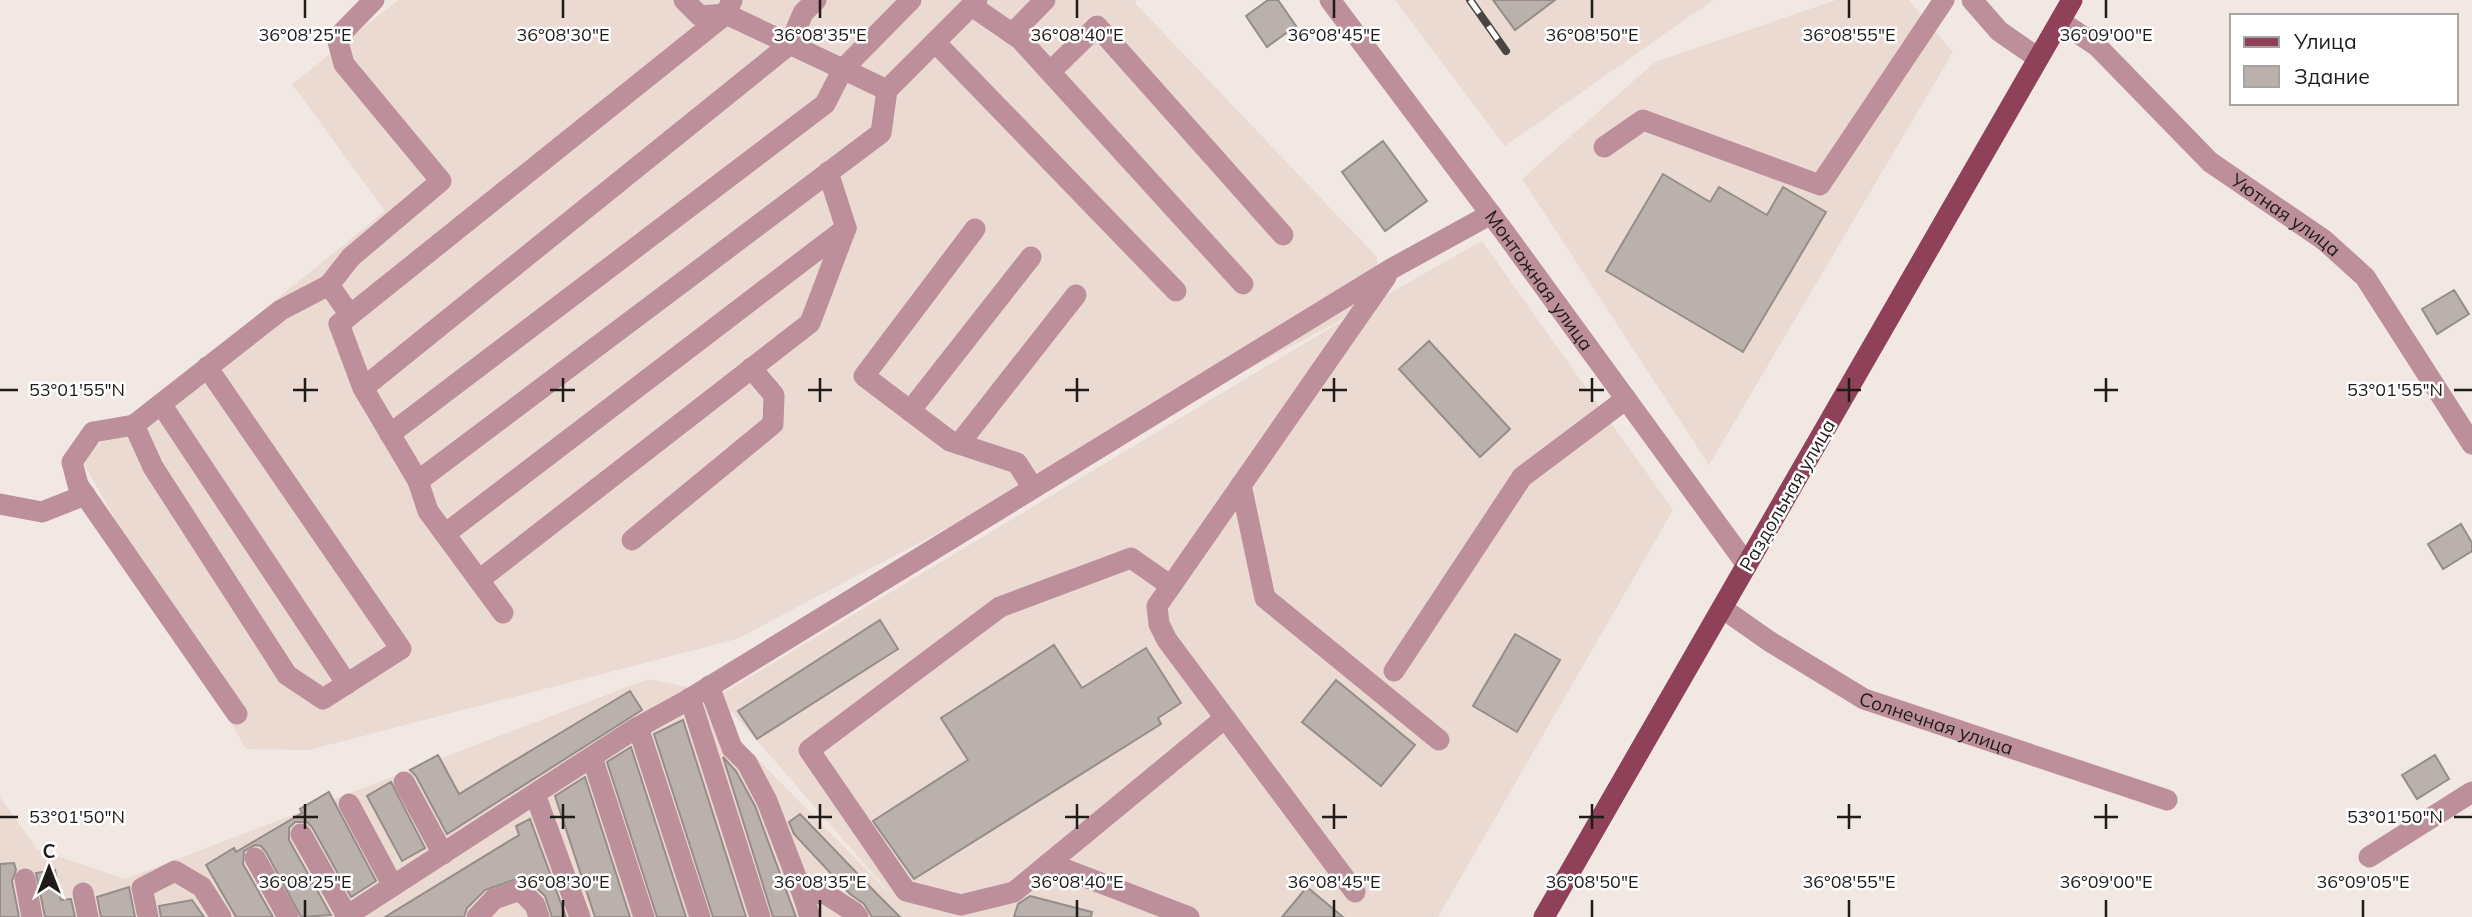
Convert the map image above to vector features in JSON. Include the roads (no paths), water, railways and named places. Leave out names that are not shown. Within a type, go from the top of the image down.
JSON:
[{"type":"main road","name":"Раздольная улица","points":[[1544,917],[2072,0]]},
{"type":"street","points":[[237,714],[78,485],[72,462],[93,432],[134,425],[281,310],[329,285],[351,257],[441,181],[344,64],[337,38],[374,0]]},
{"type":"street","points":[[684,0],[700,16],[729,7],[790,44],[887,90]]},
{"type":"street","points":[[363,388],[790,44],[803,13],[816,0]]},
{"type":"street","points":[[390,434],[825,104],[843,69],[911,0]]},
{"type":"street","points":[[1012,34],[1045,0]]},
{"type":"street","name":"Монтажная улица","points":[[1330,0],[1491,214],[1747,565]]},
{"type":"street","points":[[1604,147],[1643,120],[1820,185],[1944,0]]},
{"type":"street","points":[[1972,0],[1999,31],[2038,58]]},
{"type":"street","points":[[418,481],[881,133],[887,90],[975,3],[1020,39],[1243,284]]},
{"type":"street","points":[[503,613],[428,511],[418,481],[363,388],[339,324],[729,7]]},
{"type":"street","name":"Уютная улица","points":[[2060,21],[2097,46],[2210,162],[2324,240],[2365,277],[2472,444]]},
{"type":"street","points":[[1050,72],[1097,26],[1283,235]]},
{"type":"street","points":[[935,43],[1176,291]]},
{"type":"street","points":[[479,580],[810,323],[846,228],[828,172]]},
{"type":"street","points":[[301,834],[346,916],[638,727],[690,698],[1391,269],[1491,214]]},
{"type":"street","points":[[445,534],[846,228]]},
{"type":"street","points":[[975,229],[864,376],[950,441],[1017,463],[1034,488]]},
{"type":"street","points":[[909,411],[1031,257]]},
{"type":"street","points":[[1355,892],[1167,640],[1159,624],[1157,606],[1391,269]]},
{"type":"street","points":[[329,285],[350,315]]},
{"type":"street","points":[[959,444],[1076,295]]},
{"type":"street","points":[[134,425],[153,467],[287,676],[323,699],[401,649],[207,367]]},
{"type":"street","points":[[632,540],[773,424],[774,395],[751,369]]},
{"type":"street","points":[[1394,671],[1522,477],[1626,399]]},
{"type":"street","points":[[161,404],[347,684]]},
{"type":"street","points":[[1241,485],[1265,598],[1439,740]]},
{"type":"street","points":[[0,504],[43,512],[85,495]]},
{"type":"street","points":[[1171,586],[1131,558],[1000,607],[809,750],[906,891],[961,905],[1014,892],[1225,718]]},
{"type":"street","name":"Солнечная улица","points":[[1722,608],[1769,641],[1864,699],[2167,800]]},
{"type":"street","points":[[709,686],[732,748],[747,763],[768,802],[810,917]]},
{"type":"street","points":[[690,698],[760,917]]},
{"type":"street","points":[[638,727],[700,917]]},
{"type":"street","points":[[592,757],[644,917]]},
{"type":"street","points":[[404,782],[443,854]]},
{"type":"street","points":[[2369,857],[2472,792]]},
{"type":"street","points":[[535,794],[580,917]]},
{"type":"street","points":[[349,804],[393,886]]},
{"type":"street","points":[[255,858],[288,917]]},
{"type":"street","points":[[1049,863],[1189,917]]},
{"type":"street","points":[[148,917],[142,888],[176,871],[202,887],[221,917]]},
{"type":"street","points":[[25,879],[32,917]]},
{"type":"street","points":[[477,917],[494,900],[520,890],[535,905],[539,917]]},
{"type":"street","points":[[83,893],[88,917]]},
{"type":"street","points":[[803,895],[824,893],[858,917]]},
{"type":"railway","points":[[1470,0],[1506,51]]}]
